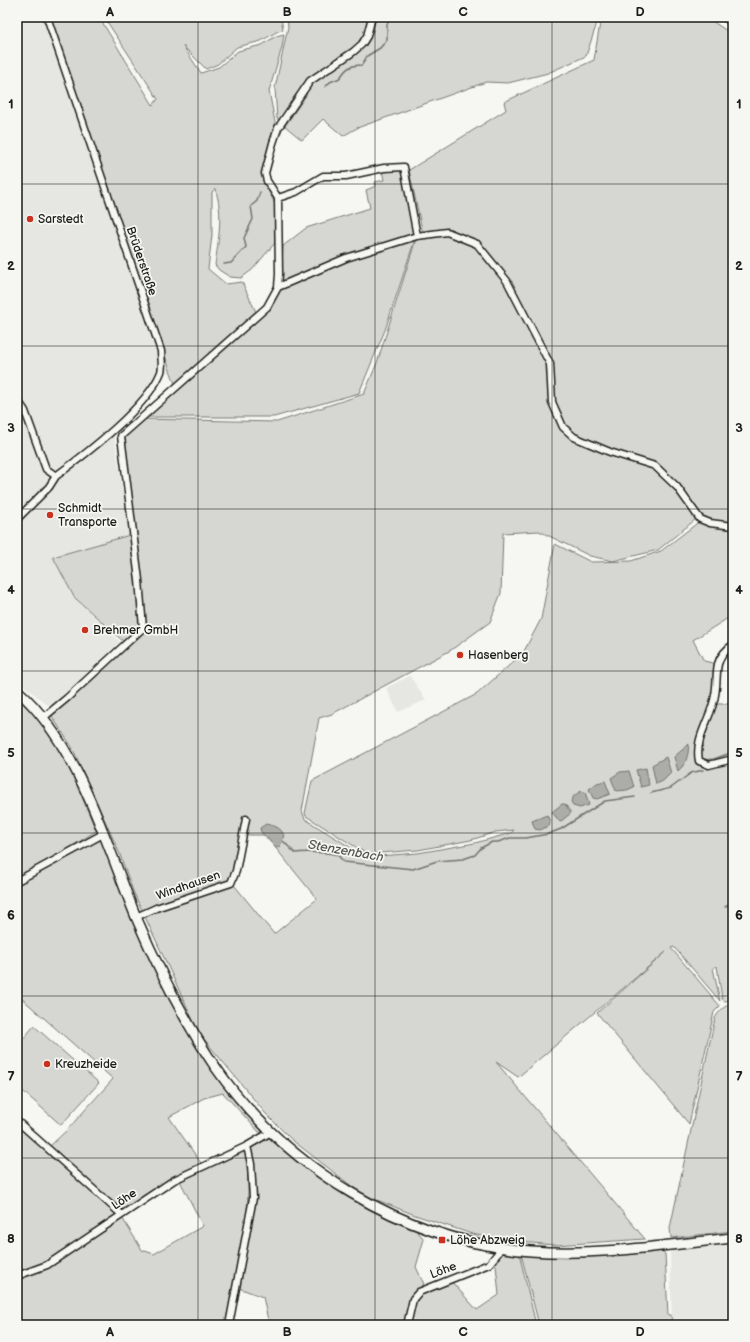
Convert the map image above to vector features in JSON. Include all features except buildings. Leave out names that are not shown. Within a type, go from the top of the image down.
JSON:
[{"type":"main road","points":[[17,690],[43,718],[68,754],[103,834],[136,917],[168,987],[195,1035],[215,1066],[242,1101],[271,1132],[325,1176],[361,1199],[401,1219],[438,1232],[500,1247],[532,1251],[584,1252],[668,1246],[733,1238]]},
{"type":"street","name":"Brüderstraße","points":[[17,519],[49,488],[56,476],[113,429],[150,392],[161,371],[162,351],[47,17]]},
{"type":"street","points":[[43,718],[143,628],[139,580],[121,436],[266,307],[278,287],[278,198],[267,181],[265,173],[278,128],[310,81],[353,52],[362,44],[367,36],[372,17]]},
{"type":"street","points":[[278,198],[296,192],[323,176],[346,176],[384,168],[404,167],[417,236]]},
{"type":"street","points":[[278,287],[346,258],[417,236],[447,232],[477,244],[507,281],[550,364],[552,402],[563,427],[574,437],[610,452],[655,466],[677,487],[700,518],[710,523],[733,526]]},
{"type":"street","points":[[17,405],[21,405],[25,411],[46,469],[56,476]]},
{"type":"street","points":[[733,645],[724,653],[718,664],[715,697],[699,744],[699,761],[709,765],[733,759]]},
{"type":"street","name":"Windhausen","points":[[136,917],[156,908],[230,883],[236,871],[246,819]]},
{"type":"street","points":[[17,881],[103,834]]},
{"type":"street","points":[[17,1121],[121,1214]]},
{"type":"street","name":"Löhe","points":[[17,1276],[47,1265],[121,1214],[174,1180],[247,1146],[271,1132]]},
{"type":"street","points":[[229,1325],[253,1198],[251,1164],[247,1146]]},
{"type":"street","name":"Löhe","points":[[407,1325],[411,1304],[416,1294],[427,1287],[489,1264],[498,1253],[500,1247]]},
{"type":"shaded area","points":[[17,17],[44,17],[171,368],[113,429],[130,535],[53,558],[74,597],[120,642],[50,707],[17,680]]},
{"type":"shaded area","points":[[45,17],[99,17],[153,105],[158,99],[104,17],[281,17],[283,30],[278,31],[261,41],[237,47],[218,64],[206,69],[183,46],[201,73],[219,67],[238,51],[262,45],[276,36],[284,34],[282,47],[269,91],[275,122],[273,135],[261,175],[275,204],[275,243],[252,270],[241,278],[230,277],[219,270],[215,265],[220,217],[218,198],[215,189],[212,192],[212,235],[208,269],[226,284],[242,282],[256,312],[175,384]]},
{"type":"shaded area","points":[[287,17],[599,17],[586,56],[548,73],[508,83],[486,82],[357,128],[343,136],[323,119],[302,140],[285,126],[307,94],[296,94],[283,120],[277,119],[275,88],[288,27]]},
{"type":"shaded area","points":[[601,17],[706,17],[733,35],[733,523],[713,520],[701,515],[658,550],[613,561],[590,556],[539,531],[503,533],[501,593],[490,622],[451,650],[332,714],[319,718],[302,811],[305,819],[366,857],[418,853],[475,843],[511,833],[514,830],[496,832],[471,840],[418,850],[367,854],[306,816],[305,813],[312,781],[477,694],[523,653],[541,619],[555,544],[591,562],[631,561],[661,551],[700,521],[733,528],[733,615],[693,640],[704,661],[717,664],[714,697],[702,728],[701,752],[707,728],[716,704],[730,704],[733,690],[733,1000],[725,1001],[722,999],[717,966],[713,968],[720,1001],[674,947],[671,948],[720,1006],[714,1012],[689,1124],[597,1013],[666,952],[518,1077],[496,1062],[645,1239],[555,1245],[508,1241],[472,1234],[415,1215],[362,1194],[292,1140],[266,1114],[199,1033],[133,891],[119,852],[72,747],[51,715],[124,642],[74,597],[53,557],[130,535],[135,563],[121,436],[141,419],[277,422],[364,394],[377,363],[417,236],[423,234],[409,170],[506,110],[504,102],[594,60]],"holes":[[[245,835],[265,835],[317,899],[274,934],[230,880]]]},
{"type":"shaded area","points":[[717,17],[733,17],[733,29]]},
{"type":"shaded area","points":[[403,169],[415,235],[281,284],[283,246],[306,228],[370,208],[366,190],[376,186],[375,182],[384,180],[382,171]]},
{"type":"shaded area","points":[[415,239],[385,330],[359,393],[274,417],[148,417],[269,307],[280,289],[347,259]]},
{"type":"shaded area","points":[[410,676],[426,700],[398,712],[386,688]]},
{"type":"shaded area","points":[[17,698],[44,727],[55,743],[81,794],[96,831],[17,881]]},
{"type":"shaded area","points":[[689,744],[686,759],[678,771],[674,757]]},
{"type":"shaded area","points":[[666,757],[671,773],[663,781],[656,784],[652,765]]},
{"type":"shaded area","points":[[646,768],[649,785],[641,787],[636,770]]},
{"type":"shaded area","points":[[629,771],[634,787],[627,790],[616,791],[611,778],[620,772]]},
{"type":"shaded area","points":[[605,781],[610,794],[597,799],[593,798],[589,789],[597,783]]},
{"type":"shaded area","points":[[581,791],[585,792],[589,805],[580,808],[573,806],[571,801],[574,796]]},
{"type":"shaded area","points":[[562,804],[565,804],[571,813],[560,822],[552,812]]},
{"type":"shaded area","points":[[547,815],[550,822],[549,826],[540,830],[535,829],[532,821]]},
{"type":"shaded area","points":[[266,824],[277,827],[283,833],[284,836],[280,846],[276,848],[261,832],[260,828]]},
{"type":"shaded area","points":[[101,838],[192,1037],[269,1132],[259,1132],[223,1093],[204,1098],[169,1117],[201,1163],[144,1195],[123,1212],[50,1146],[67,1130],[113,1079],[19,996],[17,990],[17,885]]},
{"type":"shaded area","points":[[733,1003],[733,1231],[671,1238],[670,1228],[715,1018],[722,1009]]},
{"type":"shaded area","name":"Kreuzheide","points":[[34,1026],[99,1083],[61,1125],[17,1086],[17,1046]]},
{"type":"shaded area","points":[[17,1126],[118,1214],[73,1245],[121,1216],[142,1250],[154,1254],[203,1226],[180,1181],[245,1150],[248,1172],[247,1216],[240,1260],[226,1325],[17,1325]]},
{"type":"shaded area","points":[[270,1136],[364,1204],[416,1230],[424,1239],[416,1267],[424,1284],[411,1295],[404,1325],[269,1325],[263,1297],[239,1288],[256,1197],[251,1148]]},
{"type":"shaded area","points":[[733,1242],[733,1325],[672,1325],[670,1248]]},
{"type":"shaded area","points":[[660,1249],[665,1254],[668,1315],[671,1315],[672,1325],[539,1325],[521,1254]]},
{"type":"shaded area","points":[[504,1252],[519,1253],[536,1325],[409,1325],[415,1305],[421,1295],[451,1281],[477,1310],[499,1295],[496,1265],[492,1262]]},
{"type":"waterway","points":[[325,87],[330,82],[340,78],[349,68],[362,65],[367,56],[380,48],[387,40],[387,24],[392,17]]},
{"type":"waterway","points":[[224,264],[231,263],[246,247],[244,238],[253,219],[251,206],[257,201],[260,192]]},
{"type":"waterway","name":"Stenzenbach","points":[[704,760],[714,759],[733,752]]},
{"type":"waterway","name":"Stenzenbach","points":[[651,793],[671,788],[691,773],[703,770]]},
{"type":"waterway","name":"Stenzenbach","points":[[283,841],[295,853],[328,853],[337,855],[344,862],[413,869],[437,861],[463,859],[475,855],[481,848],[492,842],[498,842],[510,838],[526,838],[548,834],[561,829],[605,801],[635,797]]},
{"type":"waterway","points":[[725,907],[733,901]]},
{"type":"place","name":"Sarstedt","points":[[30,219]]},
{"type":"place","name":"Schmidt Transporte","points":[[50,515]]},
{"type":"place","name":"Brehmer GmbH","points":[[85,630]]},
{"type":"place","name":"Hasenberg","points":[[460,655]]},
{"type":"place","name":"Kreuzheide","points":[[47,1064]]},
{"type":"place","name":"Löhe Abzweig","points":[[442,1240]]}]
